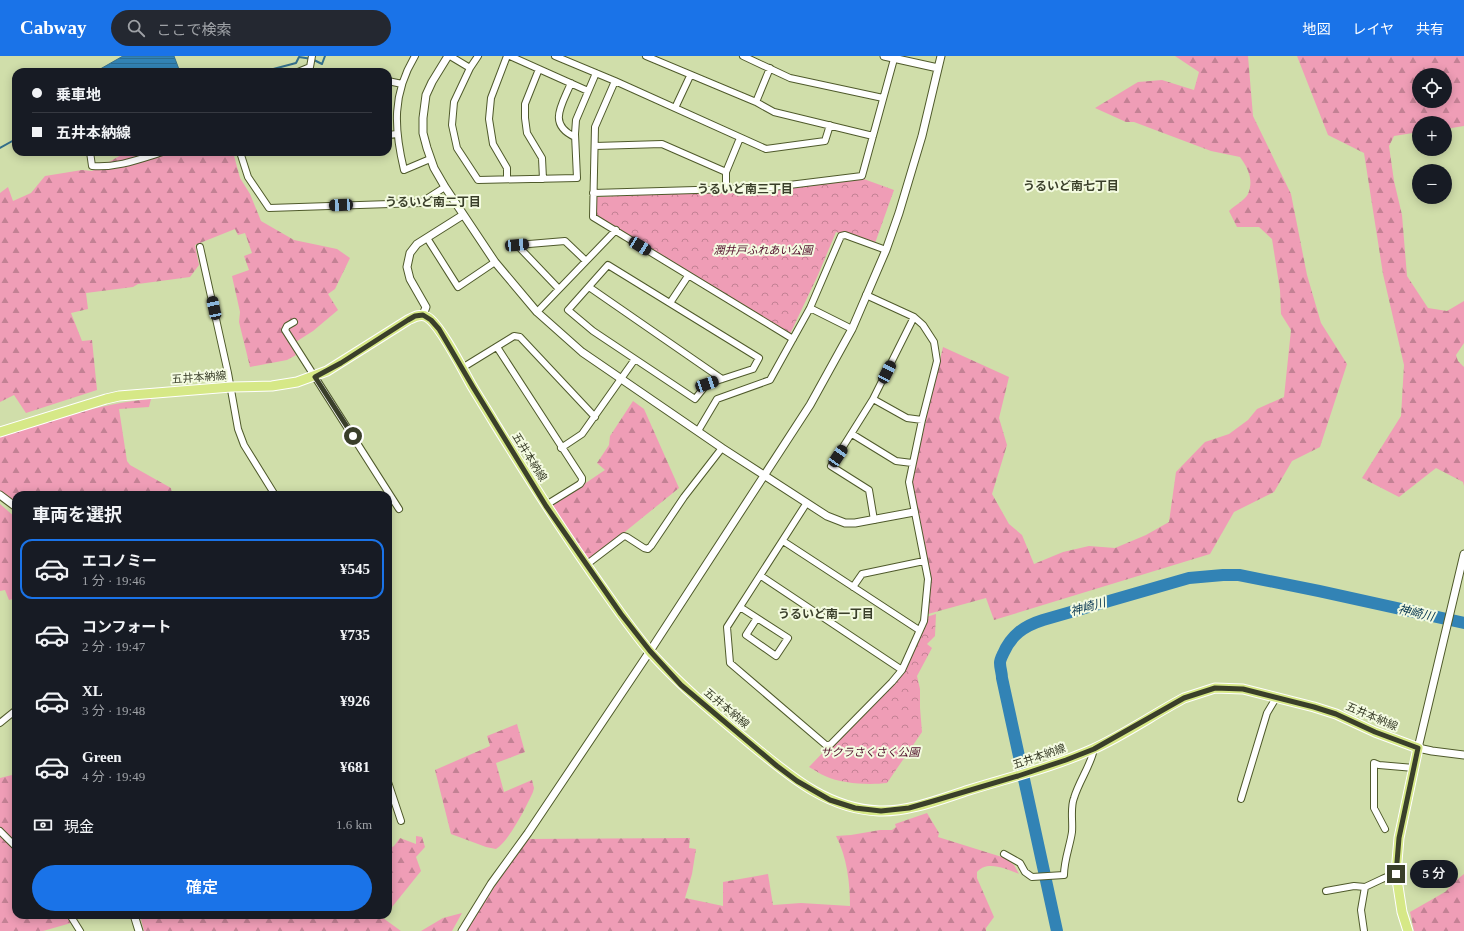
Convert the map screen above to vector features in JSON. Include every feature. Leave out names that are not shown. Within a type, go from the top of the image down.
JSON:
[{"type":"main road","name":"五井本納線","points":[[0,432],[106,399],[132,394],[207,390],[297,382],[315,377],[341,363],[408,320],[415,316],[423,315],[431,320],[439,329],[546,506],[621,614],[650,651],[681,685],[788,775],[818,794],[838,803],[855,808],[881,811],[898,809],[922,804],[1018,776],[1094,749],[1184,698],[1205,690],[1225,688],[1243,689],[1314,707],[1336,714],[1375,732],[1418,748]]},
{"type":"main road","points":[[1408,931],[1400,905],[1396,874],[1399,838],[1418,748]]},
{"type":"street","points":[[308,68],[310,67],[312,56]]},
{"type":"street","points":[[415,56],[409,66],[398,98],[397,134],[404,170],[430,159]]},
{"type":"street","points":[[470,68],[449,56],[432,82],[426,95],[423,133],[430,159],[445,187],[495,262],[537,312],[582,352],[620,379],[722,448],[764,474],[806,504],[827,516],[845,523],[855,523],[914,512]]},
{"type":"street","points":[[478,56],[470,68],[454,102],[452,125],[457,148],[478,180],[577,178],[575,137],[576,120],[596,73]]},
{"type":"street","points":[[507,56],[491,98],[489,119],[493,144],[507,168],[507,179]]},
{"type":"street","points":[[510,56],[588,92]]},
{"type":"street","points":[[555,56],[616,81],[766,149],[824,141],[830,125]]},
{"type":"street","points":[[646,56],[690,76],[756,102],[774,112],[874,136]]},
{"type":"street","points":[[743,56],[790,78],[883,98]]},
{"type":"street","points":[[884,56],[938,68]]},
{"type":"street","points":[[462,931],[491,884],[528,833],[650,651],[810,405],[852,329],[886,250],[922,136],[941,56]]},
{"type":"street","points":[[593,193],[765,188],[862,176],[894,59]]},
{"type":"street","points":[[756,102],[770,68]]},
{"type":"street","points":[[539,69],[525,104],[525,118],[527,133],[542,158],[543,178]]},
{"type":"street","points":[[675,108],[690,76]]},
{"type":"street","points":[[392,81],[402,84]]},
{"type":"street","points":[[616,81],[595,127],[593,217],[793,339]]},
{"type":"street","points":[[571,84],[559,110],[559,122],[565,133],[575,137]]},
{"type":"street","points":[[392,135],[397,134]]},
{"type":"street","points":[[726,189],[726,172],[740,138]]},
{"type":"street","points":[[595,146],[662,144],[726,172]]},
{"type":"street","points":[[91,156],[92,166],[105,167],[116,166],[150,156]]},
{"type":"street","points":[[241,156],[248,177],[269,208],[420,203],[445,187]]},
{"type":"street","points":[[423,315],[426,307],[410,279],[407,267],[410,253],[417,244],[463,215]]},
{"type":"street","points":[[537,312],[616,230]]},
{"type":"street","points":[[698,431],[718,400],[770,380],[810,308],[841,236],[845,235],[886,250]]},
{"type":"street","points":[[426,238],[458,287],[495,262]]},
{"type":"street","points":[[559,289],[517,245],[565,241],[586,261]]},
{"type":"street","points":[[200,247],[238,429],[242,440],[273,491]]},
{"type":"street","points":[[608,265],[670,303],[759,358],[752,369],[707,384],[695,399],[593,331],[568,310],[608,265]]},
{"type":"street","points":[[670,303],[688,276]]},
{"type":"street","points":[[588,287],[722,379]]},
{"type":"street","points":[[806,504],[727,627],[730,663],[826,746],[831,744],[902,670],[924,621],[928,579],[909,482],[912,463],[937,361],[934,342],[923,325],[914,317],[866,295]]},
{"type":"street","points":[[810,308],[852,329]]},
{"type":"street","points":[[874,520],[869,490],[831,466],[873,399],[914,317]]},
{"type":"street","points":[[294,322],[287,326],[286,330],[388,491]]},
{"type":"street","points":[[462,368],[514,336],[520,337],[594,417]]},
{"type":"street","points":[[497,347],[561,448],[582,478],[580,484],[546,506]]},
{"type":"street","points":[[561,448],[582,434],[635,359]]},
{"type":"street","points":[[873,399],[907,418],[922,420]]},
{"type":"street","points":[[852,434],[896,461],[912,463]]},
{"type":"street","points":[[586,565],[624,536],[648,549],[684,496],[722,448]]},
{"type":"street","points":[[0,495],[12,504]]},
{"type":"street","points":[[392,498],[399,509]]},
{"type":"street","points":[[783,541],[919,630]]},
{"type":"street","points":[[1464,554],[1418,748],[1464,755]]},
{"type":"street","points":[[853,587],[862,574],[924,561]]},
{"type":"street","points":[[760,576],[902,670]]},
{"type":"street","points":[[740,607],[788,638],[776,656],[746,635],[757,618]]},
{"type":"street","points":[[1241,799],[1267,713],[1276,698]]},
{"type":"street","points":[[0,723],[12,713]]},
{"type":"street","points":[[1004,854],[1020,863],[1032,877],[1064,874],[1072,831],[1073,800],[1094,749]]},
{"type":"street","points":[[1385,829],[1374,808],[1374,763],[1379,765],[1414,768]]},
{"type":"street","points":[[392,794],[401,820]]},
{"type":"street","points":[[0,831],[12,843]]},
{"type":"street","points":[[1326,891],[1354,886],[1365,887],[1396,874]]},
{"type":"street","points":[[1364,931],[1361,910],[1365,887]]},
{"type":"street","points":[[72,919],[80,931]]},
{"type":"street","points":[[135,919],[139,931]]},
{"type":"green space","points":[[1175,56],[1248,56],[1253,116],[1291,194],[1307,275],[1321,323],[1347,364],[1320,447],[1292,461],[1274,492],[1234,512],[1210,554],[994,620],[986,598],[928,614],[930,581],[928,562],[912,480],[943,347],[1009,377],[999,418],[1007,445],[992,494],[1009,524],[1022,535],[1034,564],[1063,552],[1089,546],[1115,548],[1146,535],[1169,522],[1176,472],[1205,442],[1229,434],[1248,420],[1257,409],[1284,397],[1291,330],[1281,314],[1280,290],[1272,239],[1259,227],[1237,227],[1229,211],[1248,194],[1250,189],[1248,170],[1243,161],[1240,157],[1211,151],[1134,122],[1126,122],[1095,108],[1138,82],[1162,80],[1194,90],[1199,72]]},
{"type":"green space","points":[[1297,56],[1464,56],[1464,126],[1452,128],[1452,116],[1412,116],[1412,133],[1394,136],[1389,146],[1394,181],[1402,215],[1407,276],[1428,308],[1447,311],[1464,301],[1464,343],[1456,355],[1458,361],[1464,367],[1464,486],[1463,482],[1436,468],[1399,497],[1362,478],[1401,416],[1404,365],[1383,274],[1364,153],[1328,135]]},
{"type":"green space","points":[[120,156],[234,156],[240,178],[250,194],[261,221],[294,240],[337,249],[350,258],[335,289],[328,294],[338,310],[313,331],[291,345],[296,355],[287,360],[250,367],[239,322],[240,312],[232,276],[249,270],[244,256],[252,253],[245,233],[238,235],[235,229],[195,245],[199,265],[190,277],[138,284],[133,287],[86,293],[88,309],[71,313],[82,341],[92,340],[97,390],[26,413],[14,395],[0,402],[0,193],[8,187],[13,201],[31,193],[45,176],[82,170],[92,171]]},
{"type":"green space","name":"潤井戸ふれあい公園","points":[[861,178],[894,190],[874,246],[836,232],[818,275],[790,334],[593,218],[594,197],[766,190]]},
{"type":"green space","points":[[151,399],[149,407],[119,409],[127,461],[130,465],[171,488],[172,491],[12,491],[12,502],[0,493],[0,437],[56,419],[132,401]]},
{"type":"green space","points":[[633,401],[644,409],[679,488],[589,561],[551,508],[553,505],[605,470],[597,463],[609,445],[610,436]]},
{"type":"green space","points":[[0,504],[12,514],[12,599],[9,600],[5,590],[0,591]]},
{"type":"green space","name":"サクラさくさく公園","points":[[936,614],[935,636],[927,644],[932,648],[917,676],[920,689],[922,732],[887,783],[864,784],[839,781],[823,775],[809,767],[898,674],[923,618]]},
{"type":"green space","points":[[517,724],[525,752],[496,763],[504,792],[532,780],[534,788],[533,792],[517,823],[506,839],[496,849],[486,847],[451,834],[435,770],[490,746],[487,736]]},
{"type":"green space","points":[[12,775],[12,919],[68,919],[71,923],[43,931],[0,931],[0,778]]},
{"type":"green space","points":[[927,813],[939,833],[938,837],[1005,858],[1014,865],[1019,874],[1003,868],[991,866],[981,868],[977,872],[977,878],[994,917],[986,928],[986,931],[466,931],[525,839],[690,838],[689,848],[696,849],[692,874],[685,898],[723,906],[723,882],[768,874],[773,905],[801,903],[850,906],[847,870],[843,853],[836,836],[880,830],[892,830],[896,827],[895,824]]},
{"type":"green space","points":[[416,836],[422,837],[425,847],[416,857],[421,871],[392,907],[392,847],[400,838],[416,844]]},
{"type":"green space","points":[[1464,874],[1464,931],[1414,931],[1410,912],[1445,892]]},
{"type":"green space","points":[[462,913],[452,931],[421,931],[443,918]]},
{"type":"green space","points":[[141,919],[384,919],[401,931],[144,931]]},
{"type":"water","points":[[123,56],[174,56],[178,68],[102,68]]},
{"type":"waterway","points":[[277,68],[296,63],[299,57],[312,59],[322,64],[325,56]]},
{"type":"waterway","points":[[0,148],[12,141]]},
{"type":"waterway","name":"神崎川","points":[[1057,931],[1000,667],[1001,659],[1006,647],[1014,636],[1024,628],[1043,620],[1189,578],[1223,575],[1239,575],[1464,623]]},
{"type":"district","name":"うるいど南七丁目","points":[[1071,186]]},
{"type":"district","name":"うるいど南三丁目","points":[[745,189]]},
{"type":"district","name":"うるいど南二丁目","points":[[433,202]]},
{"type":"district","name":"うるいど南一丁目","points":[[826,614]]},
{"type":"route","points":[[353,436],[315,377],[341,363],[415,316],[423,315],[427,317],[439,329],[546,506],[621,614],[650,651],[681,685],[777,766],[813,792],[830,800],[855,808],[881,811],[909,808],[1018,776],[1094,749],[1184,698],[1205,690],[1215,688],[1243,689],[1336,714],[1375,732],[1418,748],[1399,838],[1396,874]]}]
